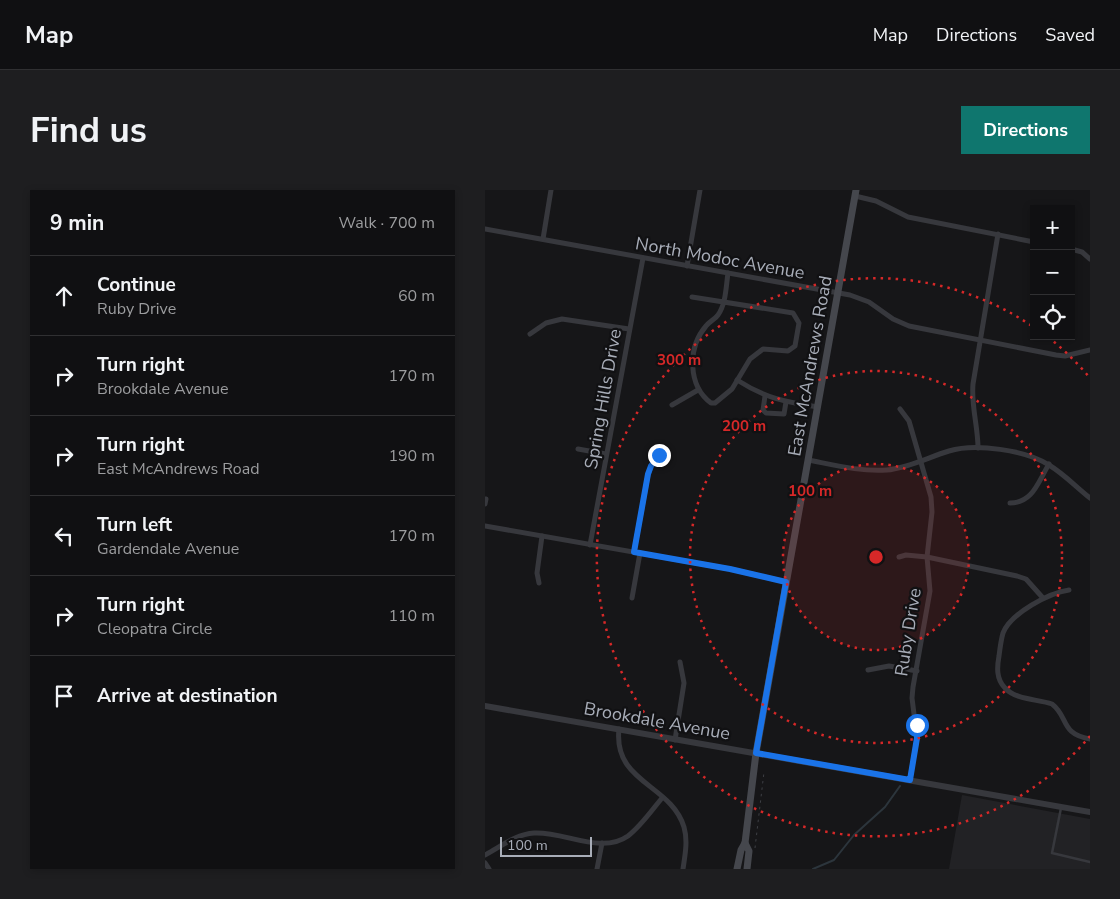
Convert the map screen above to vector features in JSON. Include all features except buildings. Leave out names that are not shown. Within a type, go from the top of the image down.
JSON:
[{"type":"main road","name":"East McAndrews Road","points":[[737,869],[741,850],[745,843],[756,753],[856,193]]},
{"type":"main road","name":"East McAndrews Road","points":[[745,843],[749,851],[747,869]]},
{"type":"street","points":[[543,240],[551,190]]},
{"type":"street","points":[[687,266],[700,190]]},
{"type":"street","points":[[856,193],[876,200],[908,217],[1030,241]]},
{"type":"street","name":"North Modoc Avenue","points":[[485,229],[838,293],[869,302],[909,326],[980,341],[1065,356],[1090,350]]},
{"type":"street","points":[[978,448],[977,423],[972,399],[998,234]]},
{"type":"street","points":[[1074,250],[1081,252],[1090,259]]},
{"type":"street","name":"Spring Hills Drive","points":[[590,545],[643,258]]},
{"type":"street","points":[[692,297],[723,302],[793,314],[799,322],[795,346],[788,351],[763,349],[750,359],[732,389],[715,403],[707,400],[698,390],[692,372],[698,338],[706,326],[718,315],[723,302],[728,273]]},
{"type":"street","points":[[530,334],[546,323],[562,319],[629,329]]},
{"type":"street","points":[[737,380],[765,396],[786,402],[817,407]]},
{"type":"street","points":[[672,405],[698,390]]},
{"type":"street","points":[[765,396],[763,410],[766,413],[784,414],[786,402]]},
{"type":"street","name":"Ruby Drive","points":[[900,409],[909,421],[931,498],[933,512],[927,557],[930,591],[912,698],[917,738],[910,780]]},
{"type":"street","points":[[808,460],[876,470],[890,470],[950,450],[978,448],[1023,455],[1049,464],[1090,498]]},
{"type":"street","points":[[578,449],[606,454]]},
{"type":"street","points":[[632,598],[648,474],[659,455]]},
{"type":"street","points":[[1010,502],[1019,503],[1028,499],[1049,464]]},
{"type":"street","points":[[485,526],[730,569],[786,582]]},
{"type":"street","points":[[539,583],[537,573],[542,536]]},
{"type":"street","points":[[899,557],[907,555],[927,557],[1017,576],[1026,579],[1043,598]]},
{"type":"street","points":[[1069,590],[1043,598],[1008,624],[1003,634],[997,670],[1000,682],[1010,693],[1052,704],[1057,708],[1067,728],[1079,736],[1090,739]]},
{"type":"street","points":[[675,740],[684,683],[681,662]]},
{"type":"street","points":[[868,670],[889,666],[917,671]]},
{"type":"street","name":"Brookdale Avenue","points":[[485,706],[1090,812]]},
{"type":"street","points":[[619,729],[618,749],[625,765],[680,816],[684,828],[686,851],[683,869]]},
{"type":"street","points":[[485,855],[513,840],[535,833],[609,843],[629,836],[662,798]]},
{"type":"street","points":[[597,869],[602,843]]},
{"type":"street","points":[[485,863],[489,869]]},
{"type":"lane","points":[[1061,806],[1052,853],[1090,862]]},
{"type":"path","points":[[755,848],[764,772]]},
{"type":"shaded area","points":[[962,795],[1090,819],[1090,869],[949,869]]},
{"type":"waterway","points":[[813,869],[834,860],[854,835],[885,807],[900,786]]},
{"type":"route","points":[[659,455],[648,474],[634,552],[730,569],[786,582],[756,753],[910,780],[917,738],[917,725]]}]
